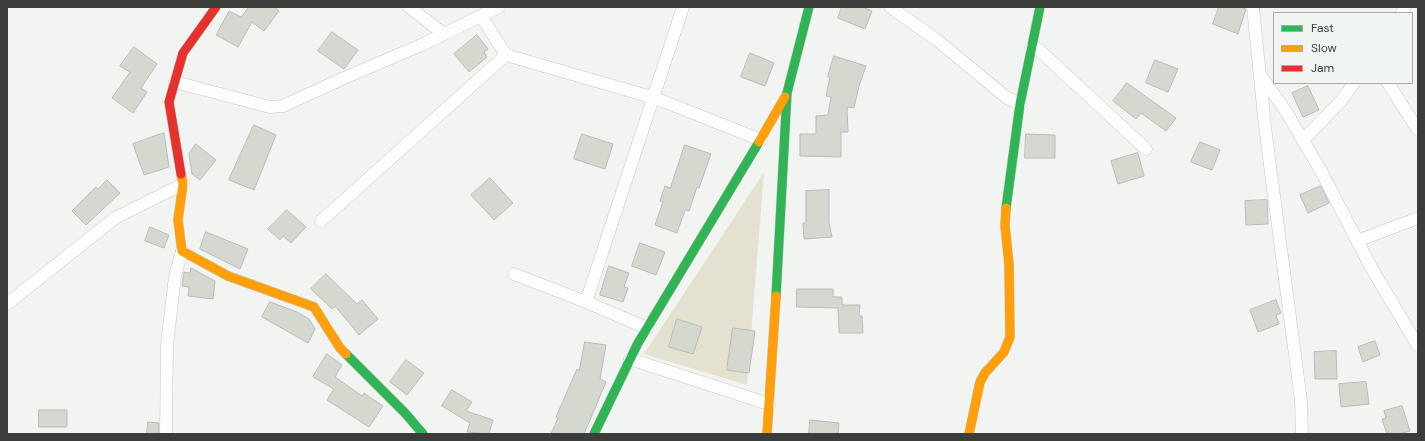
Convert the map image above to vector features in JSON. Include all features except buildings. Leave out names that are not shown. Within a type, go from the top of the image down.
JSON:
[{"type":"street","points":[[166,434],[167,345],[175,276],[182,251],[178,220],[183,184],[169,102],[183,53],[216,7]]},
{"type":"street","points":[[410,7],[444,34]]},
{"type":"street","points":[[175,82],[270,107],[283,106],[444,34],[499,7]]},
{"type":"street","points":[[586,302],[655,98],[683,7]]},
{"type":"street","points":[[766,434],[787,93],[809,7]]},
{"type":"street","points":[[890,7],[937,40],[1007,98],[1020,104]]},
{"type":"street","points":[[969,434],[980,382],[985,373],[1004,352],[1010,337],[1009,264],[1006,245],[1005,213],[1020,104],[1040,7]]},
{"type":"street","points":[[1253,7],[1260,75],[1301,401],[1302,434]]},
{"type":"street","points":[[481,16],[506,55],[655,98],[760,140]]},
{"type":"street","points":[[1031,48],[1038,49],[1146,149]]},
{"type":"street","points":[[321,221],[506,55]]},
{"type":"street","points":[[1260,75],[1286,112],[1303,140],[1372,269],[1418,346]]},
{"type":"street","points":[[1303,140],[1341,101],[1353,84]]},
{"type":"street","points":[[1389,84],[1418,130]]},
{"type":"street","points":[[594,434],[630,359],[647,328],[787,93]]},
{"type":"street","points":[[7,304],[115,218],[183,184]]},
{"type":"street","points":[[1357,241],[1418,218]]},
{"type":"street","points":[[182,251],[228,276],[314,307],[340,348],[405,413],[423,434]]},
{"type":"street","points":[[514,274],[647,328]]},
{"type":"street","points":[[630,359],[769,404]]},
{"type":"shaded area","points":[[764,172],[747,385],[644,354]]},
{"type":"traffic: fast","points":[[776,296],[787,93],[809,7]]},
{"type":"traffic: fast","points":[[1006,208],[1020,104],[1040,7]]},
{"type":"traffic: fast","points":[[594,434],[638,343],[759,142]]},
{"type":"traffic: fast","points":[[346,354],[405,413],[423,434]]},
{"type":"traffic: slow","points":[[759,142],[785,97]]},
{"type":"traffic: slow","points":[[181,174],[183,184],[178,220],[182,251],[228,276],[314,307],[340,348],[346,354]]},
{"type":"traffic: slow","points":[[969,434],[980,382],[985,373],[1004,352],[1010,337],[1009,264],[1005,226],[1006,208]]},
{"type":"traffic: slow","points":[[767,434],[776,296]]},
{"type":"traffic: jam","points":[[181,174],[169,102],[183,53],[216,7]]}]
